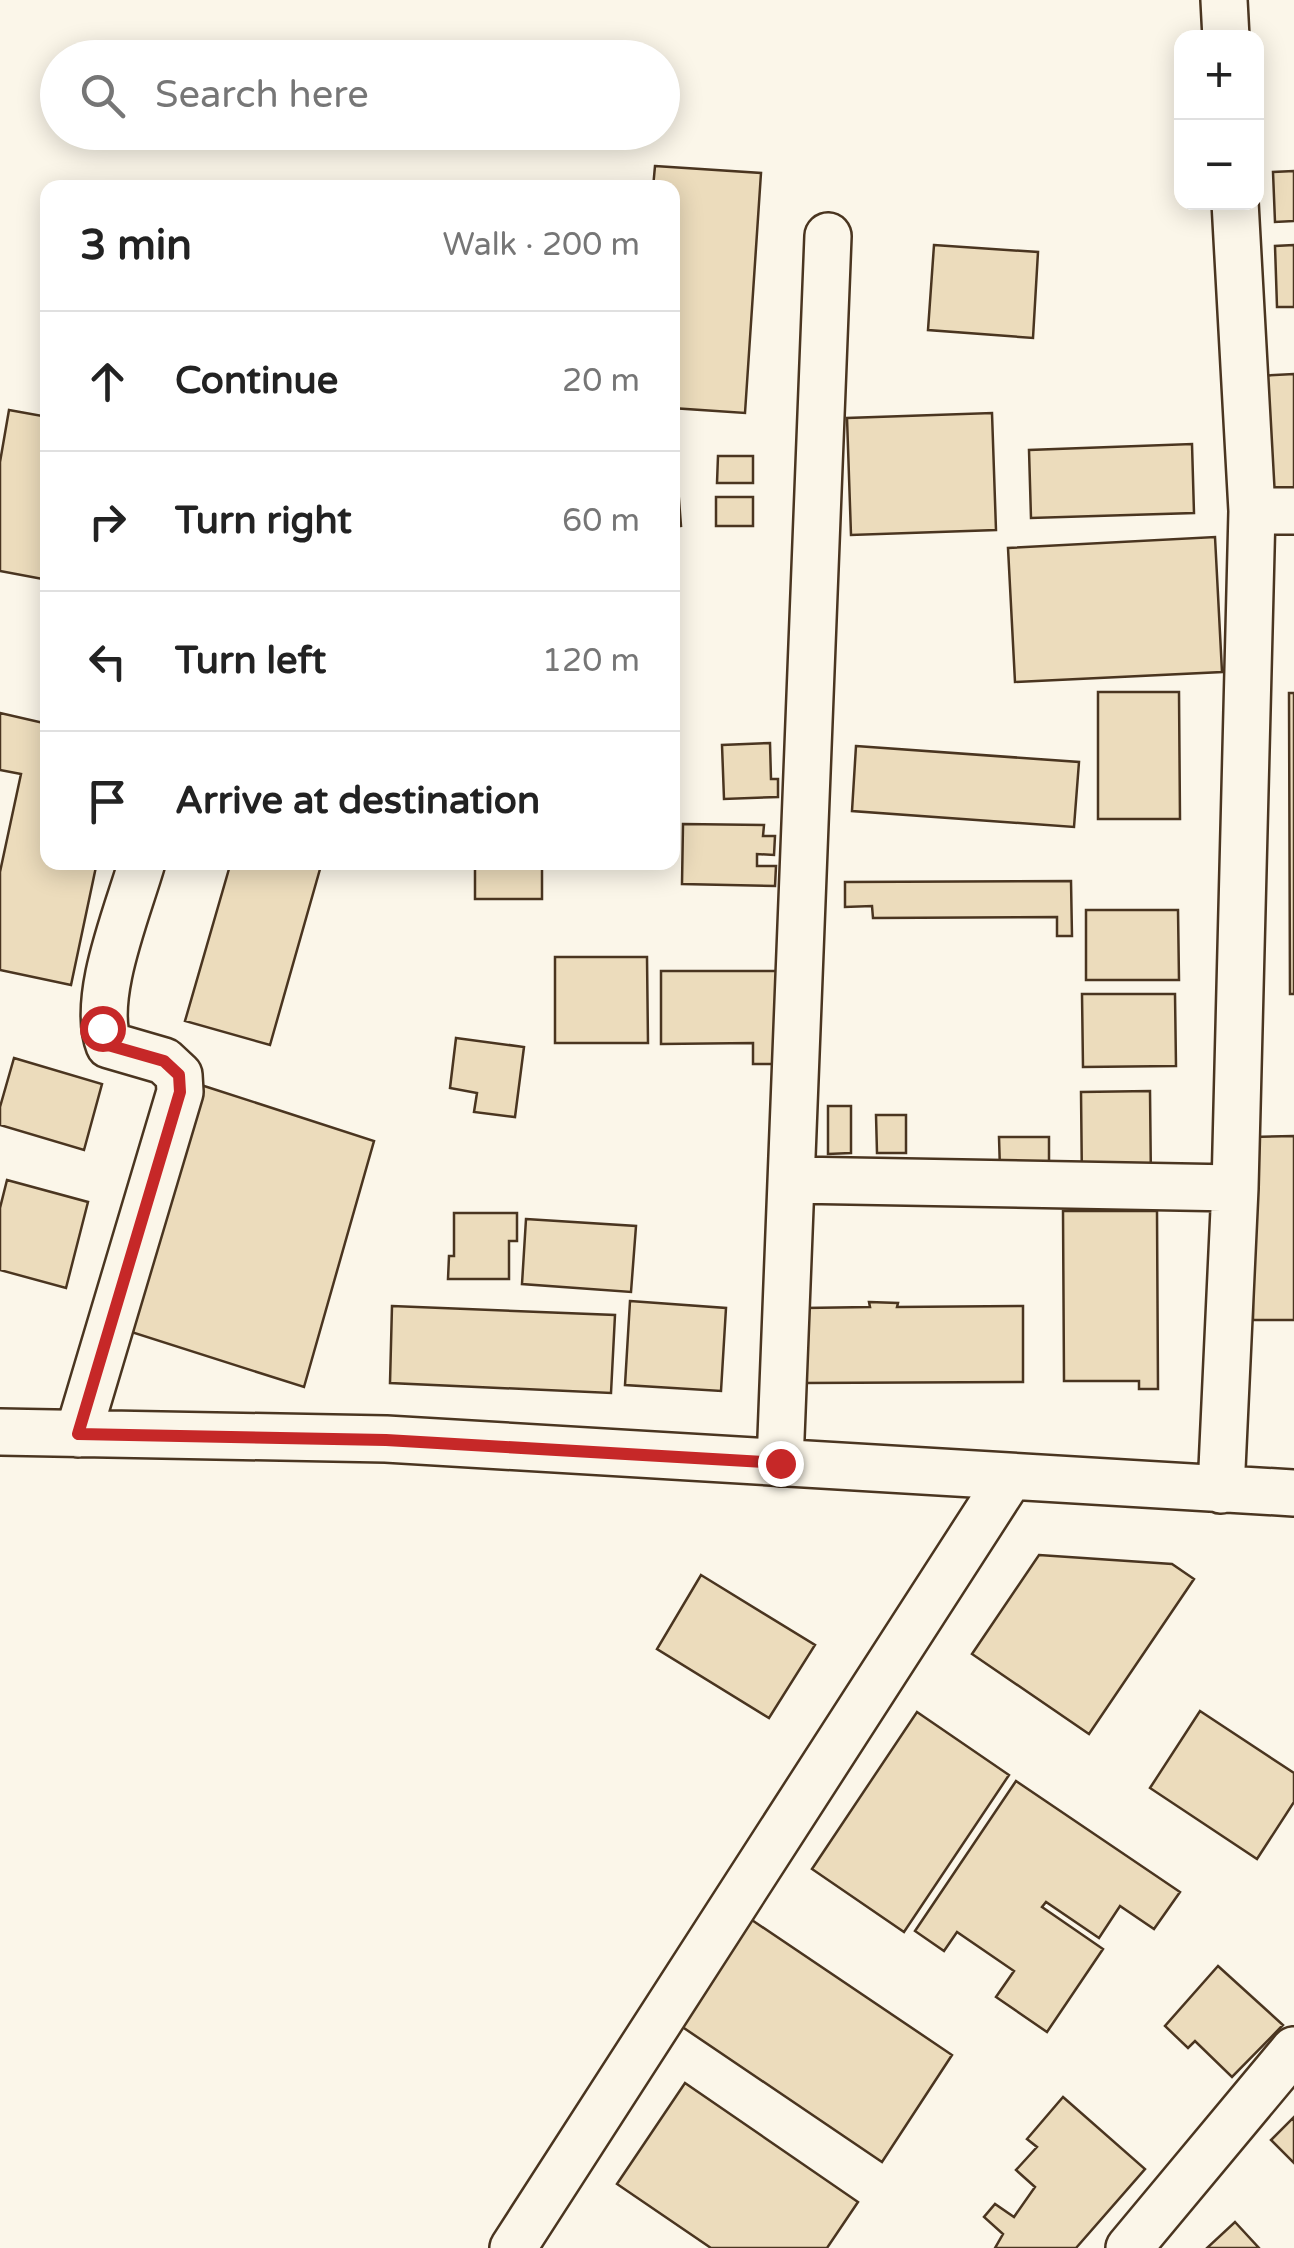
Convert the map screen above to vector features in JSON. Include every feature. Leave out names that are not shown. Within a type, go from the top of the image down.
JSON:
[{"type":"street","points":[[1224,0],[1226,30]]},
{"type":"street","points":[[1222,1490],[1234,1188],[1273,511],[1236,210]]},
{"type":"street","points":[[780,1463],[828,236]]},
{"type":"street","points":[[78,1434],[180,1092],[179,1075],[164,1061],[108,1045],[102,1028],[106,994],[140,870]]},
{"type":"street","points":[[794,1180],[1234,1188]]},
{"type":"street","points":[[0,1432],[386,1440],[1294,1493]]},
{"type":"street","points":[[514,2248],[1010,1478]]},
{"type":"street","points":[[1129,2248],[1294,2050]]},
{"type":"building","points":[[655,166],[761,173],[745,413],[680,409],[680,180],[654,180]]},
{"type":"building","points":[[1294,171],[1294,221],[1275,222],[1273,172]]},
{"type":"building","points":[[934,245],[1038,252],[1033,338],[928,330]]},
{"type":"building","points":[[1294,245],[1294,307],[1277,307],[1275,246]]},
{"type":"building","points":[[1294,374],[1294,508],[1260,509],[1257,376]]},
{"type":"building","points":[[9,410],[40,416],[40,578],[0,571],[0,462]]},
{"type":"building","points":[[992,413],[996,530],[851,535],[847,418]]},
{"type":"building","points":[[1192,444],[1194,513],[1031,518],[1029,450]]},
{"type":"building","points":[[718,456],[753,456],[753,483],[717,483]]},
{"type":"building","points":[[716,497],[753,497],[753,526],[716,526]]},
{"type":"building","points":[[1215,537],[1222,672],[1015,682],[1008,548]]},
{"type":"building","points":[[1098,692],[1179,692],[1180,819],[1098,819]]},
{"type":"building","points":[[1289,693],[1294,693],[1294,994],[1290,994]]},
{"type":"building","points":[[0,713],[40,722],[40,870],[95,870],[71,985],[0,970],[0,872],[21,774],[0,770]]},
{"type":"building","points":[[770,743],[771,779],[778,779],[778,797],[724,799],[722,745]]},
{"type":"building","points":[[856,746],[1079,762],[1074,827],[852,811]]},
{"type":"building","points":[[683,824],[764,825],[763,836],[775,836],[774,855],[757,854],[757,866],[776,866],[775,886],[682,884]]},
{"type":"building","points":[[229,870],[320,870],[270,1045],[185,1021]]},
{"type":"building","points":[[475,870],[542,870],[542,899],[475,899]]},
{"type":"building","points":[[1071,881],[1072,936],[1057,936],[1057,917],[873,918],[872,906],[845,907],[845,882]]},
{"type":"building","points":[[1086,910],[1178,910],[1179,980],[1086,980]]},
{"type":"building","points":[[555,957],[647,957],[648,1043],[555,1043]]},
{"type":"building","points":[[661,971],[779,971],[779,1064],[753,1064],[753,1043],[661,1044]]},
{"type":"building","points":[[1082,994],[1175,994],[1176,1066],[1083,1067]]},
{"type":"building","points":[[456,1038],[524,1047],[515,1117],[474,1112],[477,1093],[450,1088]]},
{"type":"building","points":[[14,1058],[102,1084],[84,1150],[0,1125],[0,1107]]},
{"type":"building","points":[[201,1085],[374,1141],[304,1387],[125,1330]]},
{"type":"building","points":[[1150,1091],[1151,1185],[1082,1185],[1081,1092]]},
{"type":"building","points":[[828,1106],[851,1106],[851,1153],[828,1154]]},
{"type":"building","points":[[876,1115],[906,1115],[906,1153],[877,1153]]},
{"type":"building","points":[[1294,1136],[1294,1320],[1253,1320],[1252,1137]]},
{"type":"building","points":[[999,1137],[1049,1137],[1049,1170],[1000,1170]]},
{"type":"building","points":[[7,1180],[88,1202],[66,1288],[0,1270],[0,1208]]},
{"type":"building","points":[[1063,1211],[1157,1211],[1158,1389],[1139,1389],[1139,1381],[1064,1381]]},
{"type":"building","points":[[454,1213],[517,1213],[517,1241],[509,1241],[509,1279],[448,1279],[449,1256],[454,1256]]},
{"type":"building","points":[[526,1219],[636,1226],[631,1292],[522,1284]]},
{"type":"building","points":[[630,1301],[726,1308],[721,1391],[625,1385]]},
{"type":"building","points":[[869,1302],[898,1303],[897,1307],[1023,1306],[1023,1382],[804,1383],[804,1308],[870,1307]]},
{"type":"building","points":[[392,1306],[615,1315],[611,1393],[390,1383]]},
{"type":"building","points":[[1039,1555],[1172,1564],[1194,1579],[1089,1734],[972,1654]]},
{"type":"building","points":[[701,1575],[815,1645],[769,1718],[657,1649]]},
{"type":"building","points":[[1200,1711],[1294,1773],[1294,1802],[1257,1859],[1150,1788]]},
{"type":"building","points":[[917,1712],[1009,1775],[904,1932],[812,1869]]},
{"type":"building","points":[[1016,1781],[1180,1892],[1154,1929],[1120,1906],[1099,1938],[1046,1902],[1042,1907],[1103,1949],[1047,2032],[996,1997],[1014,1971],[957,1932],[944,1951],[915,1931]]},
{"type":"building","points":[[746,1916],[952,2055],[882,2162],[675,2022]]},
{"type":"building","points":[[1218,1966],[1283,2025],[1232,2077],[1195,2041],[1188,2048],[1165,2026]]},
{"type":"building","points":[[685,2083],[858,2202],[827,2248],[711,2248],[617,2184]]},
{"type":"building","points":[[1063,2097],[1145,2169],[1076,2248],[995,2248],[1003,2234],[984,2217],[995,2204],[1014,2217],[1035,2187],[1016,2170],[1037,2147],[1027,2139]]},
{"type":"building","points":[[1294,2117],[1294,2163],[1271,2140]]},
{"type":"building","points":[[1235,2222],[1259,2248],[1207,2248]]},
{"type":"route","points":[[102,1028],[108,1045],[164,1061],[179,1075],[180,1092],[78,1434],[386,1440],[780,1463]]}]
